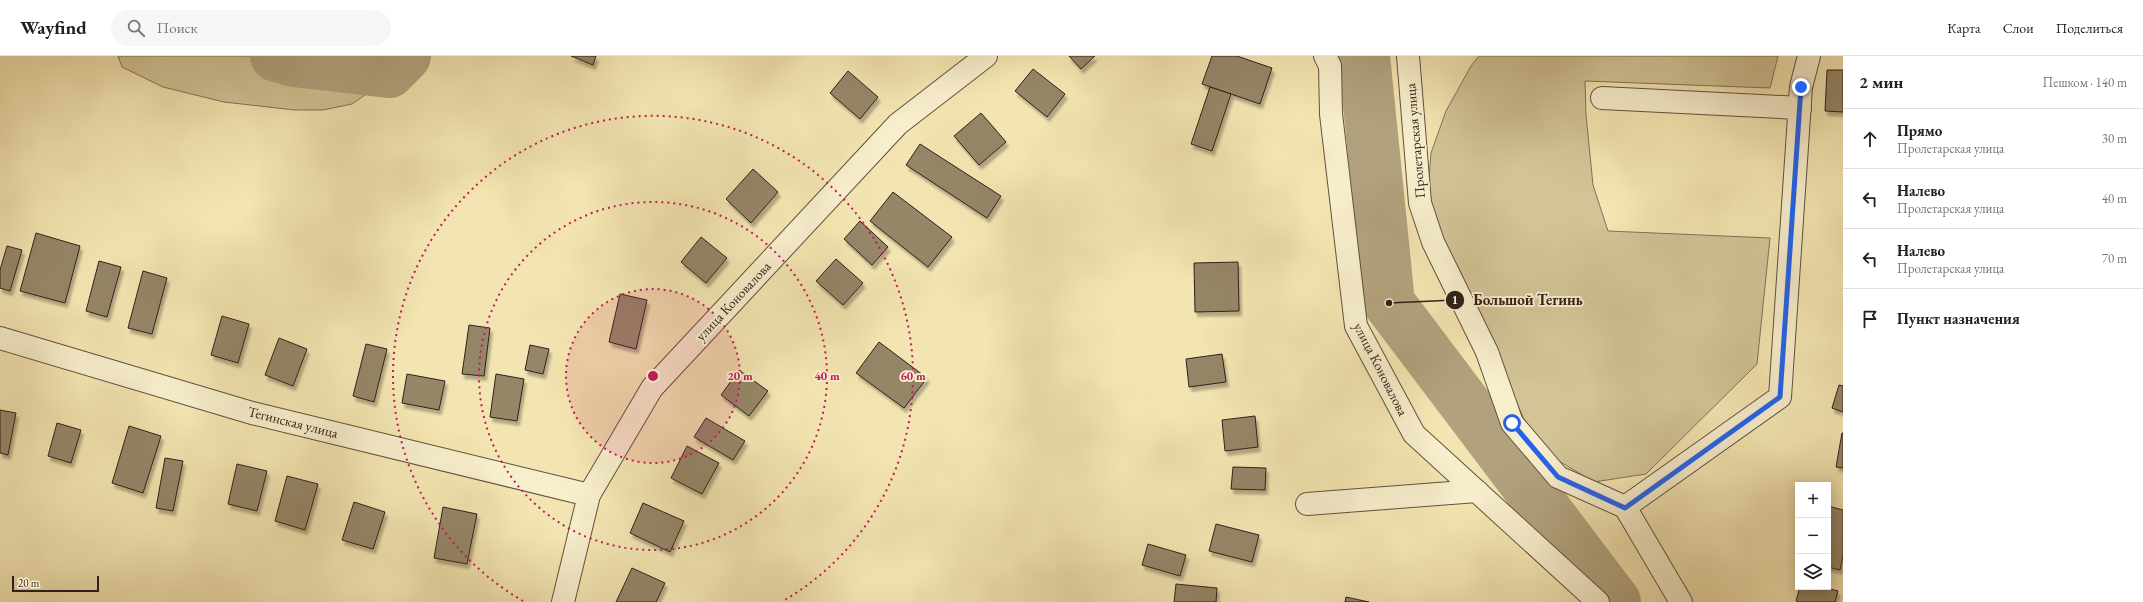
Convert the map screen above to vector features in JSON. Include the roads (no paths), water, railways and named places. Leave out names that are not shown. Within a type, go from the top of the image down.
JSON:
[{"type":"street","name":"улица Коновалова","points":[[563,602],[589,495],[652,388],[898,124],[986,56]]},
{"type":"street","name":"улица Коновалова","points":[[1325,56],[1330,66],[1331,114],[1356,326],[1414,434],[1598,602]]},
{"type":"street","name":"Пролетарская улица","points":[[1408,56],[1420,203],[1433,242],[1486,352],[1512,423],[1558,477],[1625,508]]},
{"type":"street","points":[[1681,602],[1625,508],[1780,397],[1801,87],[1809,56]]},
{"type":"street","points":[[1602,98],[1800,108]]},
{"type":"street","name":"Тегинская улица","points":[[0,338],[252,413],[589,495]]},
{"type":"street","points":[[1306,504],[1477,491]]},
{"type":"waterway","points":[[276,56],[294,61],[389,72],[405,56]]},
{"type":"waterway","points":[[1364,56],[1389,303],[1615,602]]},
{"type":"place","name":"Большой Тегинь","points":[[1389,303]]}]
